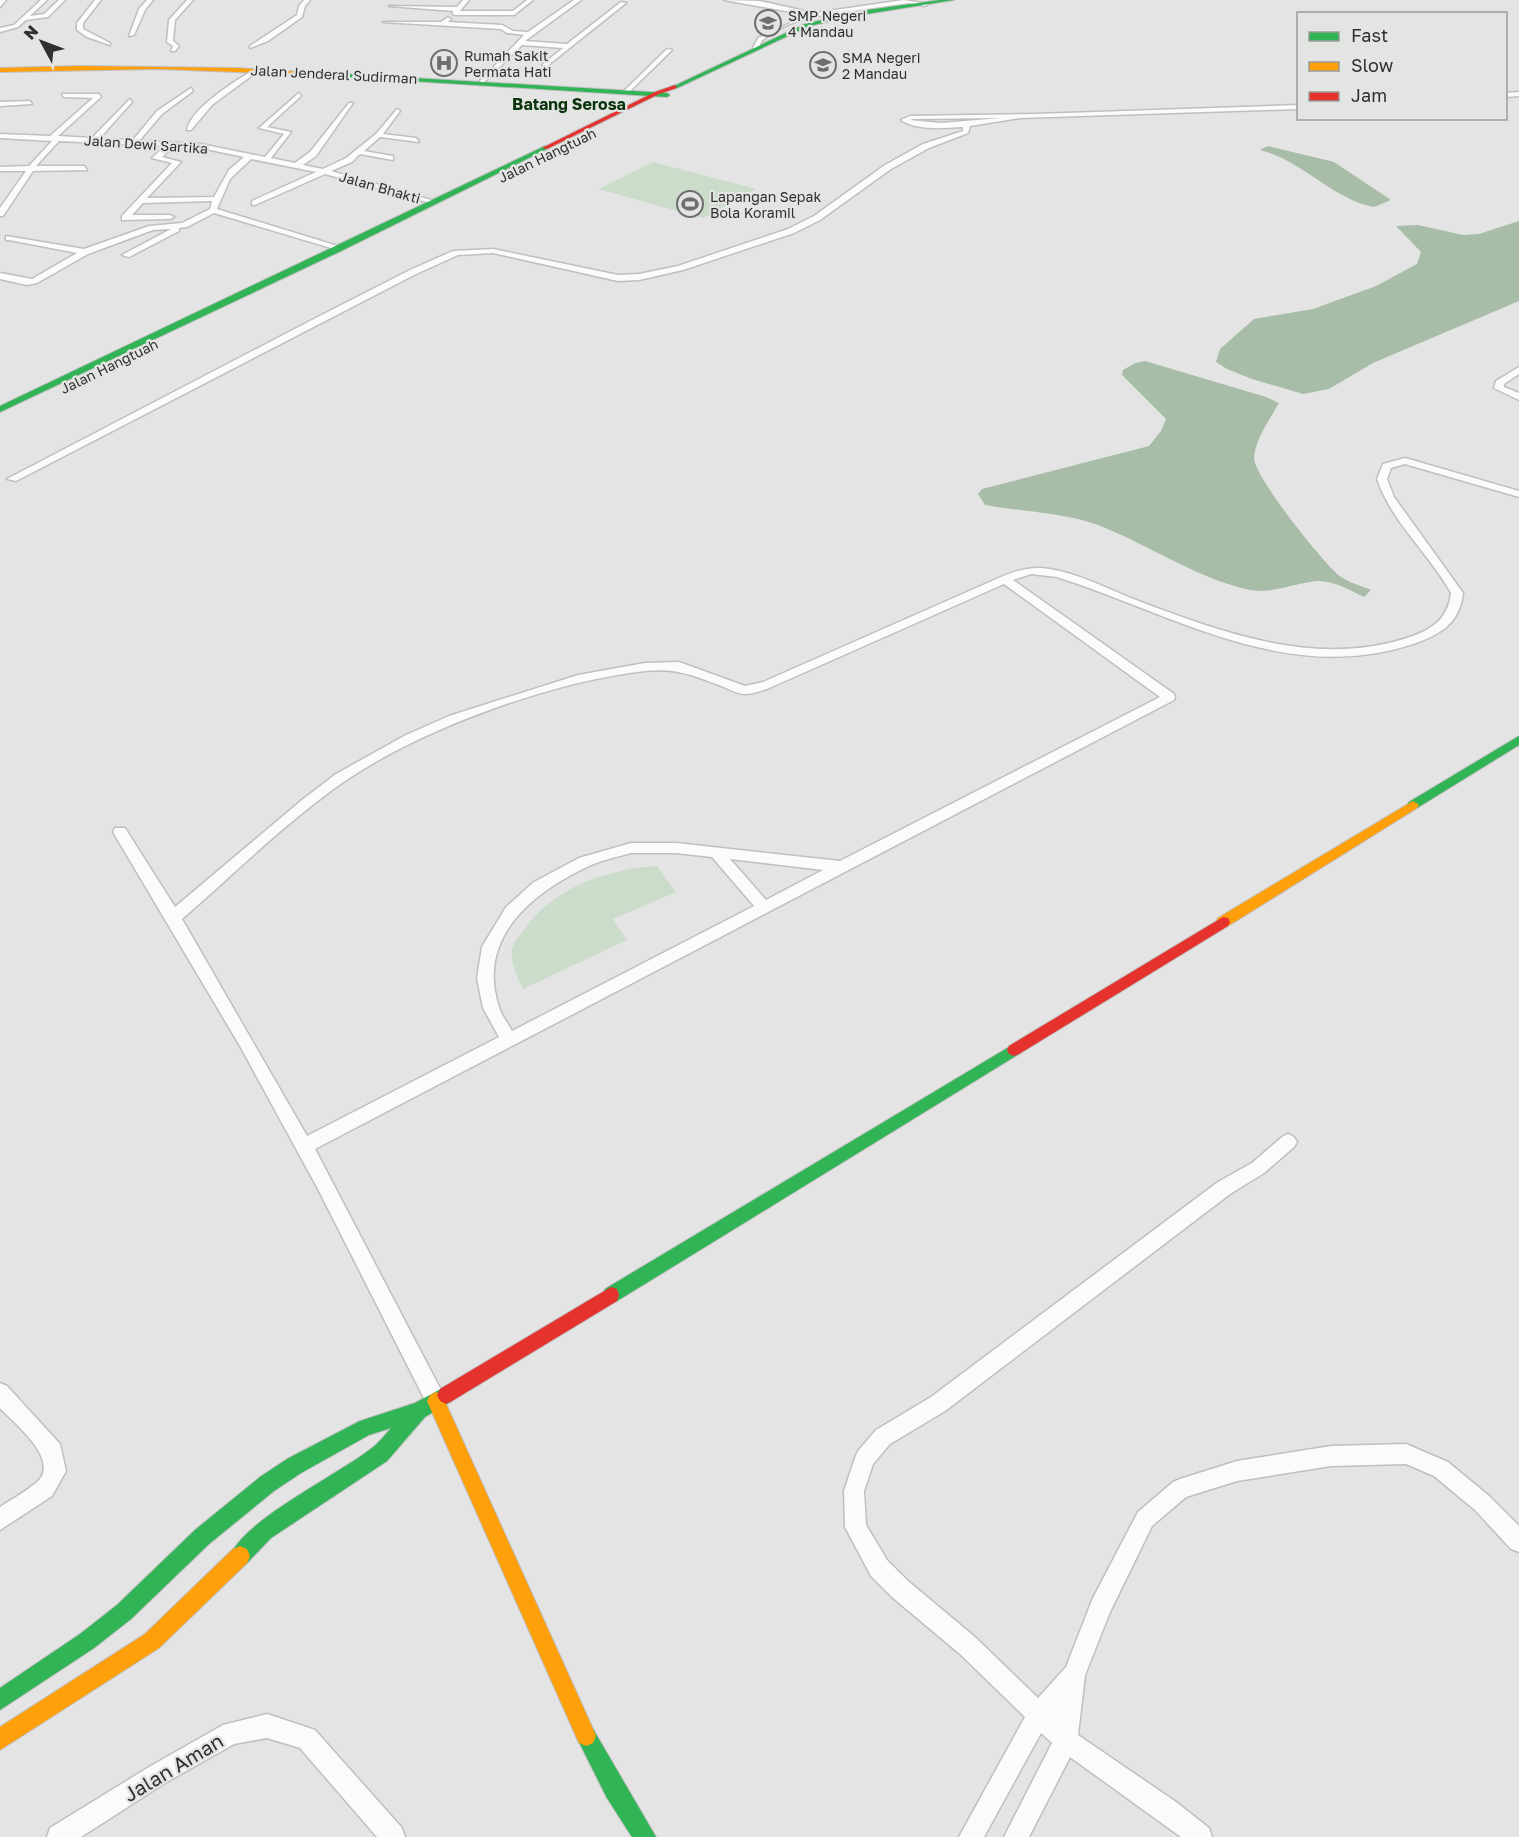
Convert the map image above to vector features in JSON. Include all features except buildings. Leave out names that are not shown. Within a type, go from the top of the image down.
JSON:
[{"type":"main road","name":"Jalan Hangtuah","points":[[0,419],[756,48],[844,13],[951,0]]},
{"type":"main road","name":"Jalan Jenderal Sudirman","points":[[1,72],[216,66],[482,82],[516,87],[663,94]]},
{"type":"main road","name":"Jalan Jenderal Sudirman","points":[[157,67],[663,94]]},
{"type":"main road","name":"Jalan Hangtuah","points":[[0,409],[435,202],[510,169]]},
{"type":"main road","points":[[0,1738],[152,1641],[221,1576],[264,1531],[380,1454],[419,1412],[756,1209],[1519,741]]},
{"type":"main road","points":[[436,1401],[586,1737],[615,1790],[645,1837]]},
{"type":"main road","points":[[0,1700],[87,1641],[124,1612],[209,1530],[267,1484],[294,1466],[366,1427],[419,1412]]},
{"type":"street","points":[[0,5],[3,0]]},
{"type":"street","points":[[0,30],[14,27],[44,0]]},
{"type":"street","points":[[25,18],[46,16],[62,0]]},
{"type":"street","points":[[98,0],[80,23],[81,30],[108,44]]},
{"type":"street","points":[[131,35],[142,9],[150,0]]},
{"type":"street","points":[[173,50],[176,45],[170,42],[172,20],[190,0]]},
{"type":"street","points":[[252,47],[300,16],[302,6],[307,0]]},
{"type":"street","points":[[443,24],[466,0]]},
{"type":"street","points":[[392,6],[513,13],[530,0]]},
{"type":"street","points":[[482,82],[530,34],[578,0]]},
{"type":"street","points":[[727,0],[760,3],[816,15]]},
{"type":"street","points":[[851,1],[864,7]]},
{"type":"street","points":[[756,48],[760,39],[796,21],[816,15],[844,13],[864,7],[909,1],[927,2]]},
{"type":"street","points":[[545,65],[623,3]]},
{"type":"street","points":[[386,22],[502,27],[510,30],[509,32],[530,34]]},
{"type":"street","points":[[522,43],[568,46]]},
{"type":"street","points":[[626,92],[669,50]]},
{"type":"street","points":[[189,129],[197,118],[228,89],[255,71]]},
{"type":"street","points":[[135,142],[148,122],[172,100],[191,90]]},
{"type":"street","points":[[1,212],[55,138],[99,96],[64,95]]},
{"type":"street","points":[[268,158],[289,133],[262,128],[299,95]]},
{"type":"street","points":[[94,140],[130,101]]},
{"type":"street","points":[[0,104],[30,102]]},
{"type":"street","points":[[298,165],[313,154],[351,104]]},
{"type":"street","points":[[1020,116],[994,123],[967,125],[913,124],[904,120],[912,117],[1297,107]]},
{"type":"street","points":[[255,202],[349,160],[378,135],[397,111]]},
{"type":"street","points":[[12,479],[330,314],[456,253],[493,251],[618,278],[653,275],[762,241],[804,225],[912,154],[941,140],[966,132],[967,125]]},
{"type":"street","points":[[378,135],[416,140]]},
{"type":"street","name":"Jalan Dewi Sartika","points":[[0,136],[173,143],[268,158],[326,172]]},
{"type":"street","points":[[173,143],[156,159],[177,162],[125,218],[177,216]]},
{"type":"street","points":[[359,152],[390,158]]},
{"type":"street","points":[[213,210],[225,176],[252,155]]},
{"type":"street","points":[[0,169],[84,168]]},
{"type":"street","name":"Jalan Bhakti","points":[[326,172],[435,202]]},
{"type":"street","points":[[140,201],[216,199]]},
{"type":"street","points":[[126,255],[213,210],[338,249]]},
{"type":"street","points":[[0,276],[27,282],[85,252],[152,228],[184,225]]},
{"type":"street","points":[[0,244],[5,237],[85,252]]},
{"type":"street","points":[[1519,370],[1499,383],[1499,388],[1519,397]]},
{"type":"street","points":[[175,916],[307,802],[341,777],[411,738],[454,719],[582,678],[645,667],[680,666],[744,690],[767,685],[1005,579],[1030,571],[1045,572],[1076,580],[1206,629],[1275,648],[1327,654],[1380,650],[1416,640],[1443,626],[1454,613],[1457,593],[1444,570],[1407,526],[1383,490],[1382,478],[1386,466],[1393,461],[1405,461],[1519,494]]},
{"type":"street","points":[[305,1146],[1169,697],[1005,579]]},
{"type":"street","points":[[120,832],[175,916],[305,1146],[436,1401]]},
{"type":"street","points":[[508,1039],[491,1008],[485,978],[490,947],[511,911],[539,886],[584,862],[631,849],[676,848],[843,867]]},
{"type":"street","points":[[717,854],[765,908]]},
{"type":"street","points":[[1200,1837],[1066,1740],[968,1646],[879,1568],[856,1527],[855,1491],[866,1458],[883,1437],[938,1404],[1224,1188],[1258,1168],[1288,1142]]},
{"type":"street","points":[[0,1393],[53,1451],[56,1471],[45,1489],[0,1518]]},
{"type":"street","points":[[1016,1837],[1066,1740],[1074,1675],[1101,1606],[1145,1519],[1180,1489],[1237,1471],[1331,1456],[1406,1454],[1441,1469],[1482,1503],[1519,1541]]},
{"type":"street","points":[[971,1837],[1039,1714],[1074,1675]]},
{"type":"street","name":"Jalan Aman","points":[[59,1837],[157,1775],[231,1733],[267,1726],[307,1738],[393,1837]]},
{"type":"shaded area","points":[[1268,146],[1334,162],[1391,200],[1374,207],[1359,203],[1290,162],[1260,150]]},
{"type":"shaded area","name":"Lapangan Sepak Bola Koramil","points":[[653,162],[756,189],[703,218],[598,189]]},
{"type":"shaded area","points":[[1519,221],[1519,301],[1373,363],[1329,389],[1303,394],[1252,379],[1216,362],[1220,349],[1254,319],[1313,309],[1376,286],[1417,264],[1421,252],[1396,226],[1418,225],[1463,235],[1479,234]]},
{"type":"shaded area","points":[[1145,361],[1266,397],[1279,403],[1257,444],[1254,458],[1257,468],[1291,520],[1333,569],[1341,577],[1371,590],[1364,597],[1341,586],[1322,581],[1263,591],[1245,589],[1207,576],[1098,525],[1056,515],[985,505],[978,494],[982,489],[1149,446],[1161,431],[1166,419],[1122,375],[1123,370],[1135,363]]},
{"type":"shaded area","points":[[657,866],[676,892],[613,919],[627,940],[523,989],[513,965],[512,949],[536,915],[550,902],[583,883],[601,876]]},
{"type":"traffic: fast","points":[[675,87],[807,25],[860,13],[951,0]]},
{"type":"traffic: fast","points":[[315,73],[667,95]]},
{"type":"traffic: fast","points":[[0,409],[545,148]]},
{"type":"traffic: fast","points":[[1413,805],[1519,740]]},
{"type":"traffic: fast","points":[[611,1295],[1014,1050]]},
{"type":"traffic: fast","points":[[0,1700],[87,1641],[124,1612],[202,1537],[267,1484],[294,1466],[366,1427],[419,1411],[446,1395]]},
{"type":"traffic: fast","points":[[240,1556],[264,1531],[380,1454],[418,1413]]},
{"type":"traffic: fast","points":[[586,1736],[615,1790],[645,1837]]},
{"type":"traffic: slow","points":[[0,70],[158,68],[315,73]]},
{"type":"traffic: slow","points":[[1223,922],[1413,805]]},
{"type":"traffic: slow","points":[[436,1401],[586,1736]]},
{"type":"traffic: slow","points":[[0,1739],[152,1641],[240,1556]]},
{"type":"traffic: jam","points":[[545,148],[657,93],[675,87]]},
{"type":"traffic: jam","points":[[1014,1050],[1223,922]]},
{"type":"traffic: jam","points":[[446,1395],[611,1295]]},
{"type":"place","name":"SMP Negeri 4 Mandau","points":[[768,23]]},
{"type":"place","name":"Rumah Sakit Permata Hati","points":[[444,63]]},
{"type":"place","name":"SMA Negeri 2 Mandau","points":[[823,65]]},
{"type":"place","name":"Lapangan Sepak Bola Koramil","points":[[690,204]]},
{"type":"district","name":"Batang Serosa","points":[[569,104]]}]
